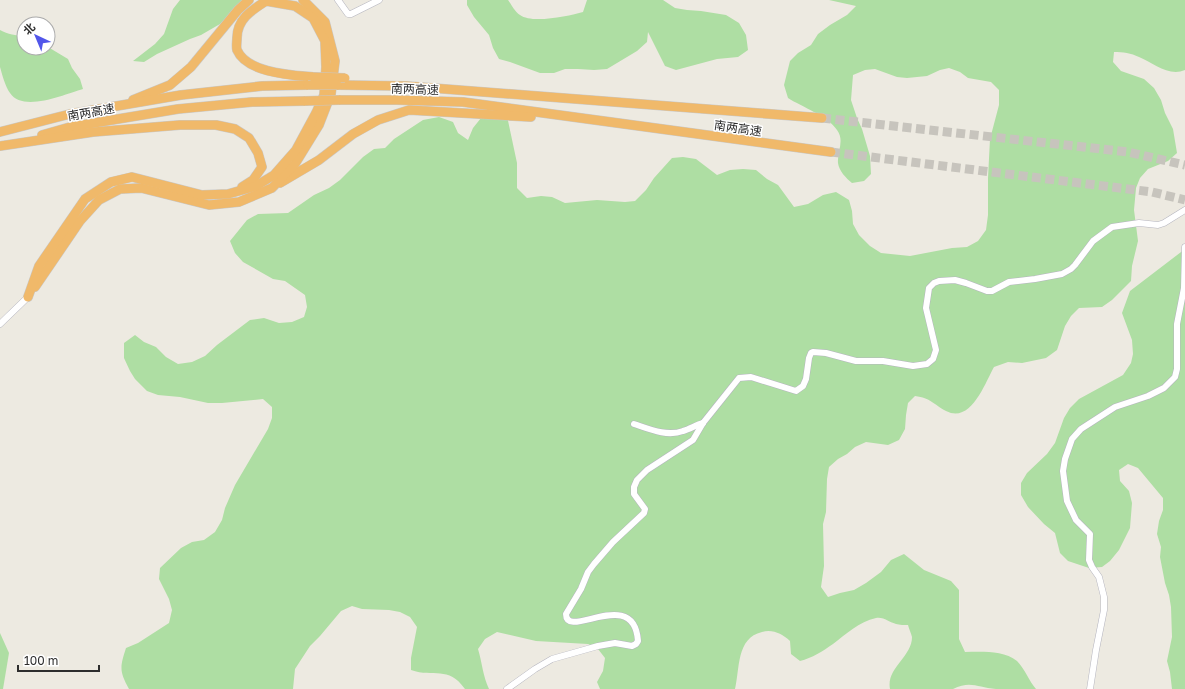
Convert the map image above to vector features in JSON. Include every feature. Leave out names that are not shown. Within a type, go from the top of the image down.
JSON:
[{"type":"highway","points":[[117,106],[170,85],[191,67],[238,10],[249,0]]},
{"type":"highway","points":[[272,188],[295,164],[319,125],[331,94],[335,61],[325,22],[303,0]]},
{"type":"highway","points":[[28,297],[39,266],[85,199],[111,182],[132,177],[155,187],[209,205],[228,199],[256,186],[274,175],[296,150],[316,113],[324,94],[326,67],[325,41],[313,18],[295,6],[266,1],[250,11],[241,21],[237,33],[237,50],[246,62],[265,71],[295,76],[313,77],[345,78],[406,86]]},
{"type":"highway","name":"南两高速","points":[[0,132],[70,114],[181,95],[262,86],[308,85],[406,86],[822,118]]},
{"type":"highway","name":"南两高速","points":[[0,146],[70,127],[178,109],[252,102],[397,100],[463,102],[831,152]]},
{"type":"highway","points":[[228,199],[239,202],[272,188],[319,160],[353,134],[378,120],[409,110],[605,122]]},
{"type":"highway","points":[[0,146],[92,132],[180,125],[216,125],[235,129],[249,138],[258,153],[262,167],[253,180],[228,199]]},
{"type":"street","points":[[338,0],[348,14],[351,14],[379,0]]},
{"type":"street","points":[[507,689],[552,659],[598,646],[615,643],[632,646],[636,644],[638,641],[636,628],[631,621],[623,616],[616,614],[603,615],[588,620],[574,622],[568,620],[566,614],[581,589],[588,572],[594,564],[613,542],[644,513],[645,509],[634,494],[634,487],[637,480],[647,470],[693,440],[703,423],[739,378],[751,377],[796,391],[803,386],[806,379],[809,358],[813,352],[826,353],[856,361],[883,361],[913,366],[927,364],[933,359],[936,350],[926,308],[929,288],[934,283],[939,281],[955,280],[987,291],[992,291],[1009,282],[1062,274],[1075,265],[1092,241],[1112,228],[1140,223],[1158,225],[1185,210]]},
{"type":"street","points":[[1090,689],[1104,610],[1104,597],[1099,578],[1089,560],[1090,534],[1076,520],[1067,501],[1063,471],[1065,459],[1072,439],[1081,429],[1114,407],[1148,396],[1164,388],[1175,377],[1177,369],[1177,324],[1184,288],[1185,247]]},
{"type":"street","points":[[0,324],[28,297]]},
{"type":"street","points":[[634,424],[656,432],[669,433],[682,432],[697,424],[703,423]]},
{"type":"green space","points":[[180,0],[247,0],[237,7],[220,24],[201,35],[157,54],[144,62],[133,61],[155,44],[164,34],[173,9]]},
{"type":"green space","points":[[467,0],[508,0],[518,14],[526,18],[542,19],[583,12],[587,0],[663,0],[675,8],[726,15],[739,23],[746,35],[748,50],[738,57],[717,59],[676,70],[665,66],[648,32],[647,42],[637,51],[607,69],[565,69],[554,73],[540,73],[499,59],[493,48],[489,35],[474,17],[467,5]]},
{"type":"green space","points":[[829,0],[1185,0],[1185,70],[1179,72],[1167,71],[1133,55],[1114,52],[1113,62],[1121,71],[1144,79],[1154,88],[1161,100],[1165,113],[1173,129],[1177,153],[1168,161],[1148,169],[1140,178],[1136,188],[1134,210],[1138,241],[1132,266],[1131,281],[1112,300],[1102,307],[1079,308],[1071,316],[1065,326],[1057,350],[1046,358],[1022,363],[1008,362],[994,367],[976,400],[963,412],[955,413],[946,411],[928,400],[915,396],[908,403],[905,429],[899,440],[888,445],[866,442],[855,447],[829,467],[826,512],[823,524],[824,566],[821,587],[828,597],[854,590],[881,572],[891,560],[904,554],[924,570],[951,581],[959,590],[959,639],[965,652],[992,652],[1011,657],[1020,664],[1036,689],[996,689],[965,685],[953,689],[890,689],[892,675],[908,651],[912,637],[908,625],[897,624],[884,619],[876,618],[858,625],[821,652],[800,661],[791,654],[790,641],[781,634],[766,631],[754,635],[743,647],[735,689],[600,689],[597,682],[603,671],[605,658],[598,649],[588,644],[536,641],[497,632],[485,639],[478,649],[485,680],[489,689],[465,689],[453,677],[411,670],[411,658],[417,627],[410,617],[400,612],[362,609],[352,606],[341,611],[310,646],[295,669],[293,689],[129,689],[122,673],[122,665],[126,648],[138,643],[169,623],[172,610],[169,599],[159,579],[160,568],[181,548],[192,542],[204,540],[215,532],[222,520],[225,508],[235,485],[268,429],[272,418],[272,407],[263,399],[208,403],[180,397],[158,395],[147,391],[135,379],[130,371],[124,358],[124,343],[135,335],[144,342],[156,347],[166,357],[178,364],[192,362],[205,356],[250,320],[264,318],[279,323],[292,322],[304,317],[307,307],[305,295],[285,281],[273,279],[243,262],[235,253],[230,241],[247,220],[258,214],[288,213],[314,195],[329,188],[340,180],[363,157],[374,149],[385,148],[394,139],[423,120],[439,117],[453,122],[458,133],[468,140],[473,128],[481,118],[507,116],[517,163],[517,188],[527,198],[541,196],[552,197],[565,203],[597,200],[625,202],[635,201],[672,158],[683,157],[696,159],[717,175],[730,170],[756,170],[767,179],[778,185],[794,207],[808,204],[823,195],[836,192],[849,200],[853,224],[859,235],[870,246],[881,253],[910,256],[952,248],[967,247],[978,241],[986,230],[988,215],[990,139],[999,105],[999,90],[991,82],[968,78],[960,72],[949,68],[927,76],[907,78],[897,77],[875,69],[865,70],[853,75],[851,100],[870,156],[871,174],[864,181],[852,183],[843,174],[838,163],[841,142],[837,130],[828,120],[788,98],[784,85],[790,61],[798,53],[811,45],[818,34],[847,15],[856,6]]},
{"type":"green space","points":[[0,30],[16,36],[16,56],[56,56],[56,52],[68,59],[72,68],[80,79],[83,89],[55,98],[34,102],[24,102],[16,99],[10,93],[0,67]]},
{"type":"green space","points":[[1185,249],[1185,689],[1172,689],[1167,661],[1172,637],[1171,607],[1160,557],[1161,547],[1157,534],[1159,521],[1163,510],[1163,498],[1138,468],[1128,464],[1119,470],[1120,481],[1129,491],[1132,503],[1130,528],[1119,550],[1110,561],[1102,567],[1089,568],[1068,561],[1060,553],[1055,533],[1028,507],[1021,495],[1021,483],[1027,473],[1047,454],[1055,443],[1064,418],[1070,408],[1079,399],[1123,375],[1131,363],[1133,354],[1132,340],[1122,313],[1130,291]]},
{"type":"green space","points":[[0,633],[9,653],[3,689],[0,689]]},
{"type":"tunnel","points":[[822,118],[1128,152],[1185,165]]},
{"type":"tunnel","points":[[831,152],[1152,192],[1185,200]]}]
